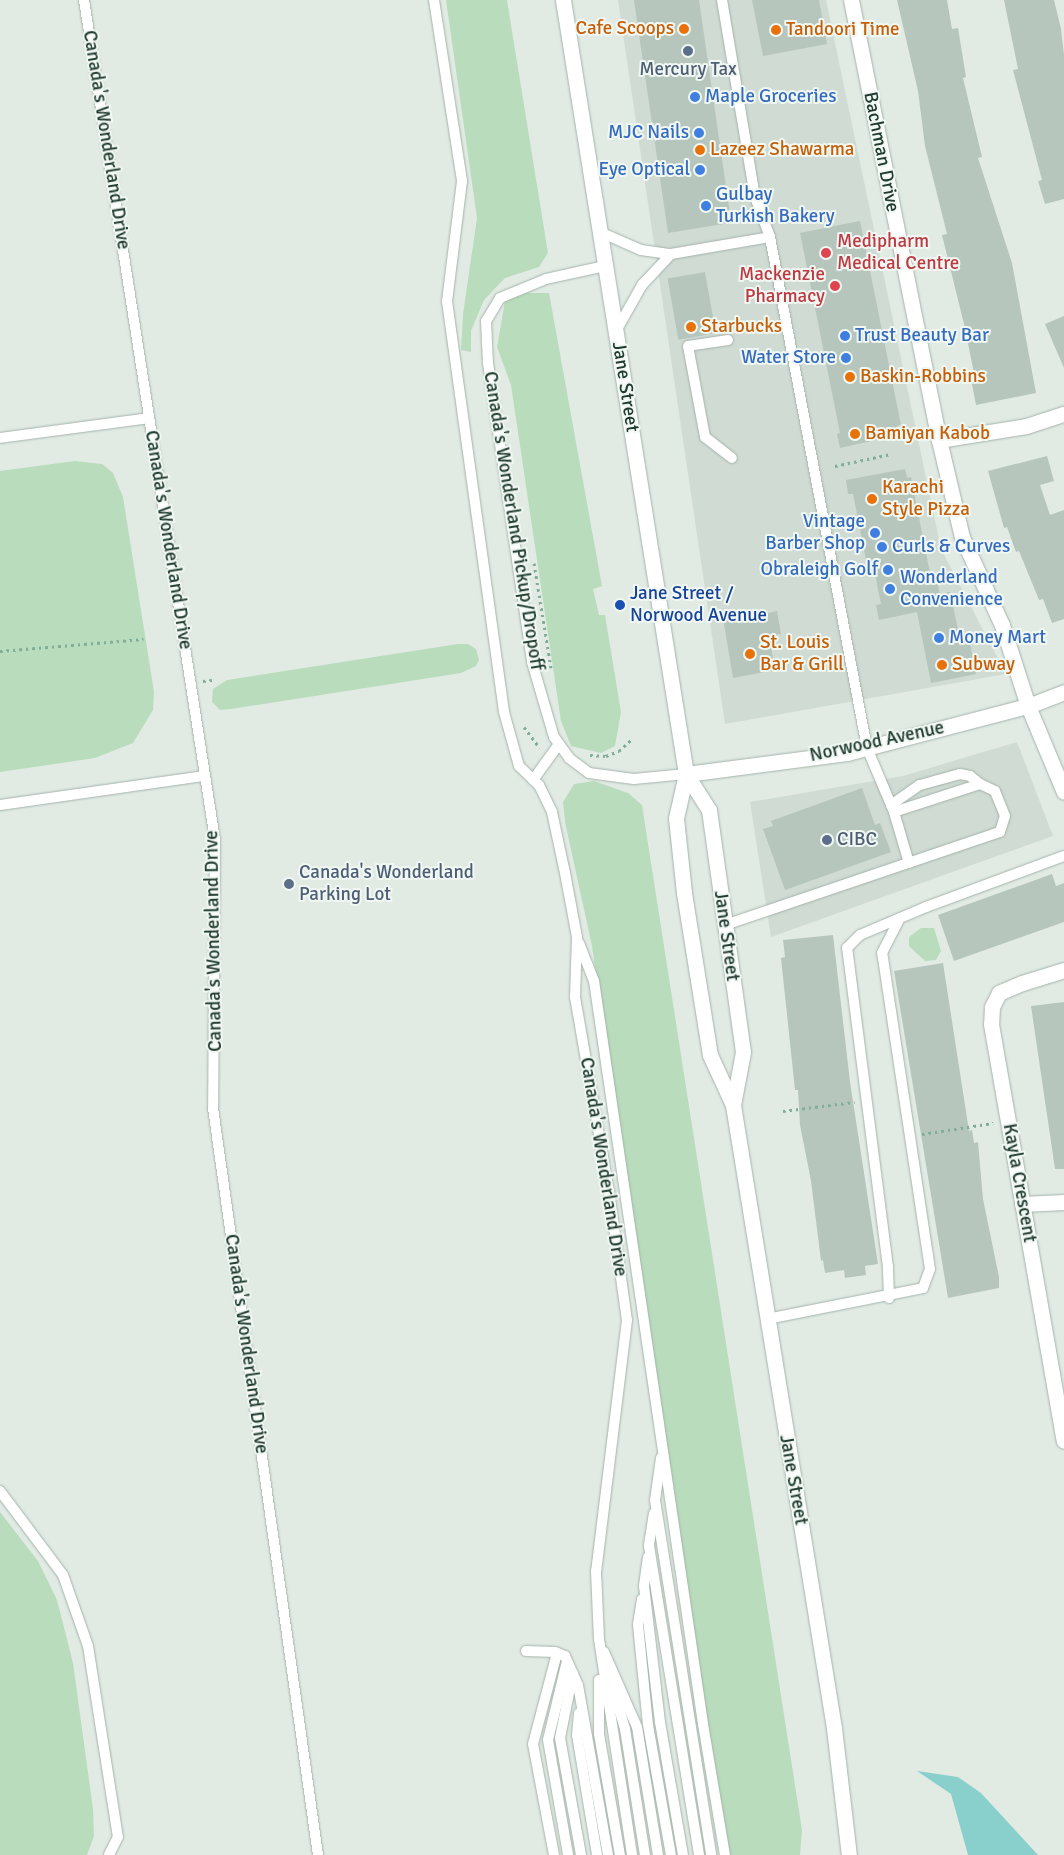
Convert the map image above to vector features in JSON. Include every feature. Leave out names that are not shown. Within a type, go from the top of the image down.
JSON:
[{"type":"main road","name":"Jane Street","points":[[563,0],[686,774],[676,818],[684,892],[710,1055],[733,1105],[832,1719],[849,1855]]},
{"type":"main road","name":"Bachman Drive","points":[[851,0],[939,440],[962,537],[1002,625],[1028,706],[1064,792]]},
{"type":"main road","points":[[939,440],[1026,426],[1064,414]]},
{"type":"main road","name":"Norwood Avenue","points":[[686,774],[867,748],[1028,706],[1064,692]]},
{"type":"main road","name":"Jane Street","points":[[686,774],[709,810],[743,1052],[733,1105]]},
{"type":"main road","name":"Kayla Crescent","points":[[1064,970],[1022,983],[1000,994],[992,1007],[991,1024],[1064,1441]]},
{"type":"main road","points":[[1022,1204],[1064,1202]]},
{"type":"lane","name":"Canada's Wonderland Drive","points":[[84,0],[215,839],[213,1108],[318,1855]]},
{"type":"lane","name":"Canada's Wonderland Drive","points":[[434,0],[462,181],[447,301],[458,395],[504,712],[519,766],[533,780],[552,812],[577,937],[575,997],[609,1191],[627,1320],[596,1571],[599,1639],[611,1731],[632,1855]]},
{"type":"lane","points":[[722,0],[755,197],[770,237],[867,748],[892,808],[909,863]]},
{"type":"lane","points":[[600,232],[641,250],[671,254],[770,237]]},
{"type":"lane","points":[[616,330],[642,285],[671,254]]},
{"type":"lane","name":"Canada's Wonderland Pickup/Dropoff","points":[[605,266],[546,279],[500,298],[486,321],[488,363],[532,662],[559,744],[569,758],[589,773],[634,779],[686,774]]},
{"type":"lane","points":[[728,340],[688,346],[706,437],[732,458]]},
{"type":"lane","points":[[0,438],[149,418]]},
{"type":"lane","points":[[533,780],[559,744]]},
{"type":"lane","points":[[725,925],[1000,832],[1005,816],[995,791],[980,784],[970,776],[960,774],[920,785],[892,808]]},
{"type":"lane","points":[[0,805],[205,776]]},
{"type":"lane","points":[[892,808],[980,784]]},
{"type":"lane","points":[[889,1298],[888,1266],[847,948],[860,935],[900,918],[1064,856]]},
{"type":"lane","points":[[767,1319],[889,1298],[923,1288],[930,1269],[882,953],[900,918]]},
{"type":"lane","points":[[577,937],[594,981],[703,1724],[725,1855]]},
{"type":"lane","points":[[663,1447],[639,1634],[648,1725],[671,1855]]},
{"type":"lane","points":[[0,1491],[63,1576],[88,1646],[118,1837],[109,1855]]},
{"type":"lane","points":[[655,1500],[711,1855]]},
{"type":"lane","points":[[649,1546],[699,1855]]},
{"type":"lane","points":[[644,1586],[660,1722],[683,1855]]},
{"type":"lane","points":[[599,1639],[599,1734],[620,1855]]},
{"type":"lane","points":[[599,1639],[625,1729],[645,1855]]},
{"type":"lane","points":[[599,1639],[637,1727],[658,1855]]},
{"type":"lane","points":[[526,1651],[558,1652],[567,1661],[573,1673],[580,1700],[608,1855]]},
{"type":"lane","points":[[554,1855],[533,1744],[558,1652]]},
{"type":"lane","points":[[567,1661],[548,1740],[568,1855]]},
{"type":"lane","points":[[573,1673],[560,1738],[581,1855]]},
{"type":"lane","points":[[580,1700],[577,1734],[597,1855]]},
{"type":"path","points":[[835,466],[891,454]]},
{"type":"path","points":[[534,560],[552,677]]},
{"type":"path","points":[[0,650],[144,639]]},
{"type":"path","points":[[585,755],[606,756],[619,751],[633,738]]},
{"type":"path","points":[[783,1111],[867,1100]]},
{"type":"path","points":[[910,1136],[1008,1121]]},
{"type":"shaded area","points":[[618,0],[826,0],[941,549],[1006,674],[725,724]]},
{"type":"shaded area","points":[[1017,742],[1053,836],[771,937],[750,802],[903,776]]},
{"type":"green space","points":[[446,0],[507,0],[548,253],[539,267],[505,278],[484,300],[471,331],[471,352],[461,350],[463,314],[477,218]]},
{"type":"green space","points":[[525,293],[549,293],[602,586],[593,589],[599,615],[605,615],[621,712],[615,746],[601,753],[571,746],[561,721],[511,385],[497,347],[505,301]]},
{"type":"green space","points":[[75,461],[102,464],[113,473],[123,497],[154,692],[153,710],[133,743],[95,758],[0,772],[0,471]]},
{"type":"green space","points":[[468,644],[476,649],[479,660],[476,666],[461,673],[231,709],[220,710],[212,702],[213,689],[227,680]]},
{"type":"green space","points":[[594,781],[628,793],[642,805],[802,1830],[800,1855],[729,1855],[709,1739],[592,946],[565,822],[563,802],[574,784]]},
{"type":"green space","points":[[921,928],[934,928],[941,951],[936,960],[925,961],[909,946],[909,937]]},
{"type":"green space","points":[[0,1512],[38,1561],[57,1600],[73,1663],[93,1809],[94,1836],[87,1855],[0,1855]]},
{"type":"water","points":[[917,1771],[958,1777],[981,1793],[1038,1855],[968,1855],[951,1794]]},
{"type":"building","points":[[634,0],[699,0],[731,221],[729,223],[668,233]]},
{"type":"building","points":[[752,0],[819,0],[827,44],[763,56]]},
{"type":"building","points":[[897,0],[947,0],[952,29],[958,28],[966,77],[963,78],[982,157],[978,158],[1012,263],[1036,393],[976,405],[971,379],[975,378],[942,235],[947,234],[925,146],[918,91]]},
{"type":"building","points":[[1004,0],[1054,0],[1061,29],[1064,55],[1064,199],[1045,204],[1038,181],[1042,180],[1013,70],[1018,69]]},
{"type":"building","points":[[860,221],[901,425],[897,426],[898,435],[840,448],[837,434],[840,433],[800,233]]},
{"type":"building","points":[[705,272],[716,333],[678,340],[668,279]]},
{"type":"building","points":[[1064,316],[1064,368],[1045,324]]},
{"type":"building","points":[[1047,456],[1054,481],[1040,485],[1050,515],[1064,510],[1064,619],[1052,623],[1043,599],[1039,600],[1019,551],[1016,552],[1007,527],[1004,528],[988,471]]},
{"type":"building","points":[[905,469],[907,478],[911,477],[930,573],[935,572],[940,594],[950,592],[959,634],[968,633],[976,674],[931,683],[917,612],[879,620],[876,605],[881,604],[875,574],[869,575],[853,494],[848,494],[846,480]]},
{"type":"building","name":"St. Louis Bar & Grill","points":[[764,611],[764,614],[777,611],[781,634],[769,636],[775,670],[733,678],[723,618]]},
{"type":"building","name":"CIBC","points":[[862,788],[875,825],[880,823],[891,852],[785,890],[763,829],[773,826],[771,821]]},
{"type":"building","points":[[1052,874],[1056,886],[1064,883],[1064,922],[954,961],[938,915]]},
{"type":"building","points":[[833,935],[850,1082],[878,1264],[865,1266],[866,1275],[845,1278],[844,1270],[825,1273],[823,1260],[821,1261],[811,1181],[800,1125],[798,1090],[795,1090],[781,958],[785,957],[783,940]]},
{"type":"building","points":[[943,963],[969,1131],[972,1130],[974,1143],[978,1142],[983,1199],[999,1277],[999,1288],[948,1298],[894,971]]},
{"type":"building","points":[[1064,1002],[1064,1169],[1055,1169],[1031,1006]]},
{"type":"place","name":"Cafe Scoops","points":[[684,29]]},
{"type":"place","name":"Tandoori Time","points":[[776,30]]},
{"type":"place","name":"Mercury Tax","points":[[688,51]]},
{"type":"place","name":"Maple Groceries","points":[[695,97]]},
{"type":"place","name":"MJC Nails","points":[[699,133]]},
{"type":"place","name":"Lazeez Shawarma","points":[[700,150]]},
{"type":"place","name":"Eye Optical","points":[[700,170]]},
{"type":"place","name":"Gulbay Turkish Bakery","points":[[706,206]]},
{"type":"place","name":"Medipharm Medical Centre","points":[[826,253]]},
{"type":"place","name":"Mackenzie Pharmacy","points":[[835,286]]},
{"type":"place","name":"Starbucks","points":[[691,327]]},
{"type":"place","name":"Trust Beauty Bar","points":[[845,336]]},
{"type":"place","name":"Water Store","points":[[846,358]]},
{"type":"place","name":"Baskin-Robbins","points":[[850,377]]},
{"type":"place","name":"Bamiyan Kabob","points":[[855,434]]},
{"type":"place","name":"Karachi Style Pizza","points":[[872,499]]},
{"type":"place","name":"Vintage Barber Shop","points":[[875,533]]},
{"type":"place","name":"Curls & Curves","points":[[882,547]]},
{"type":"place","name":"Obraleigh Golf","points":[[888,570]]},
{"type":"place","name":"Wonderland Convenience","points":[[890,589]]},
{"type":"place","name":"Jane Street / Norwood Avenue","points":[[620,605]]},
{"type":"place","name":"Money Mart","points":[[939,638]]},
{"type":"place","name":"St. Louis Bar & Grill","points":[[750,654]]},
{"type":"place","name":"Subway","points":[[942,665]]},
{"type":"place","name":"CIBC","points":[[827,840]]},
{"type":"place","name":"Canada's Wonderland Parking Lot","points":[[289,884]]}]
